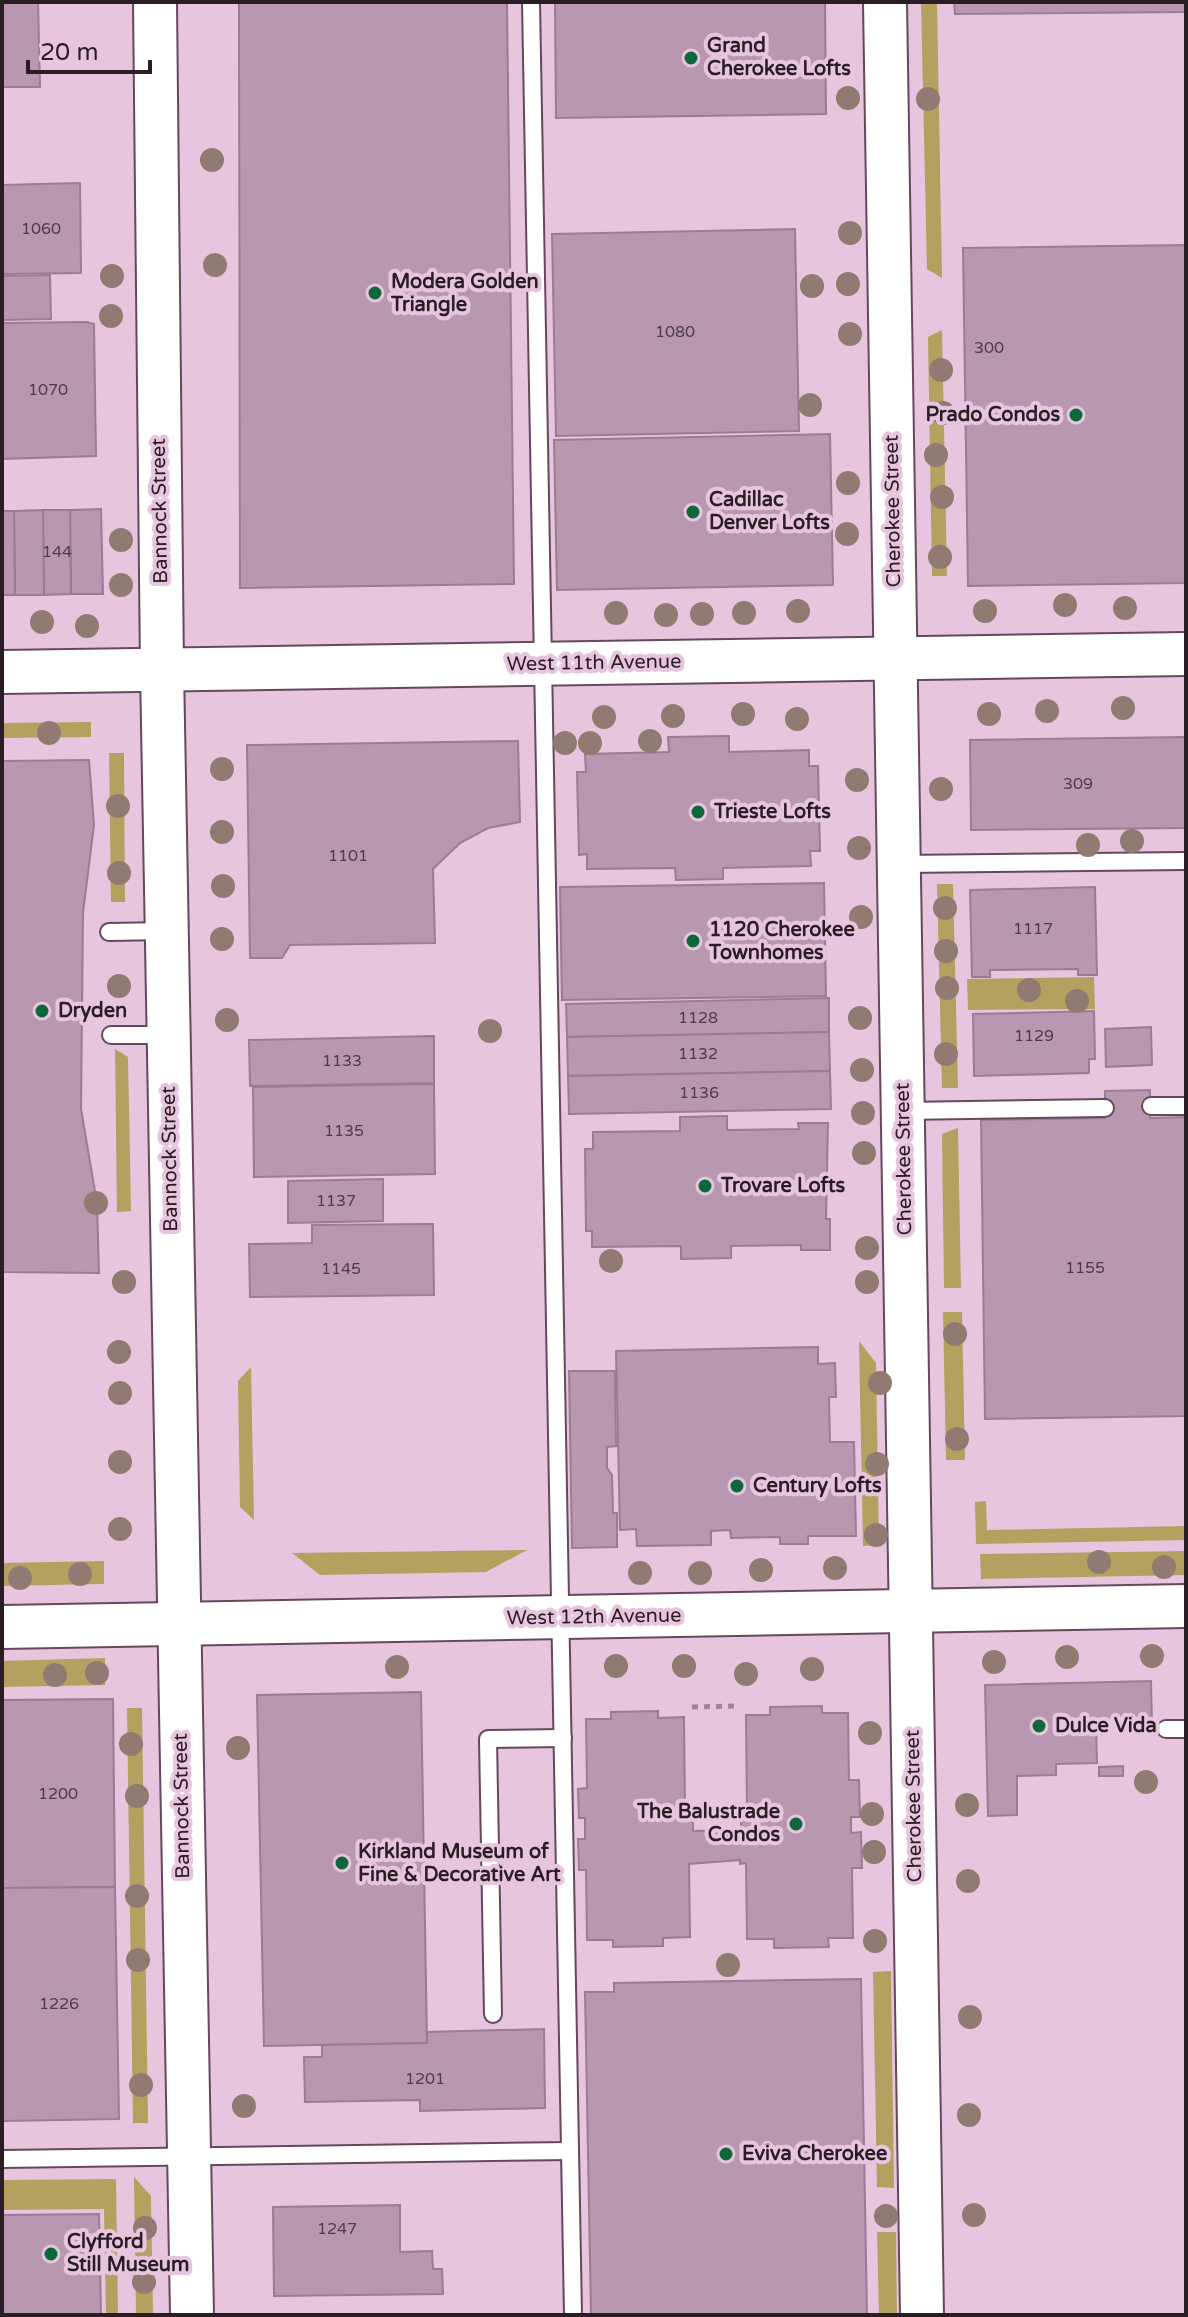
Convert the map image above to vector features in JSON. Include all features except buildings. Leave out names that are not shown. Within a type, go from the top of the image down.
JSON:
[{"type":"street","name":"Bannock Street","points":[[155,2],[166,931],[192,2315]]},
{"type":"street","name":"Cherokee Street","points":[[885,2],[922,2315]]},
{"type":"street","name":"West 11th Avenue","points":[[2,672],[1186,654]]},
{"type":"street","name":"West 12th Avenue","points":[[2,1627],[1186,1606]]},
{"type":"lane","points":[[531,2],[573,2315]]},
{"type":"lane","points":[[899,864],[1186,861]]},
{"type":"lane","points":[[109,932],[166,931]]},
{"type":"lane","points":[[111,1035],[168,1035]]},
{"type":"lane","points":[[1151,1106],[1186,1106]]},
{"type":"lane","points":[[903,1111],[1105,1108]]},
{"type":"lane","points":[[1166,1729],[1186,1729]]},
{"type":"lane","points":[[493,2014],[488,1739],[563,1738]]},
{"type":"lane","points":[[2,2159],[570,2151]]},
{"type":"path","points":[[692,1707],[738,1706]]},
{"type":"shaded area","points":[[921,2],[937,2],[942,278],[927,269]]},
{"type":"shaded area","points":[[942,330],[947,576],[932,576],[928,337]]},
{"type":"shaded area","points":[[91,722],[91,737],[2,738],[2,723]]},
{"type":"shaded area","points":[[109,753],[124,753],[125,902],[111,902]]},
{"type":"shaded area","points":[[937,884],[953,884],[958,1088],[942,1088]]},
{"type":"shaded area","points":[[1094,977],[1095,1009],[968,1010],[967,979]]},
{"type":"shaded area","points":[[115,1049],[128,1057],[131,1211],[117,1212]]},
{"type":"shaded area","points":[[958,1128],[961,1288],[944,1288],[942,1134]]},
{"type":"shaded area","points":[[943,1312],[962,1312],[965,1460],[946,1460]]},
{"type":"shaded area","points":[[859,1341],[876,1363],[879,1545],[863,1546]]},
{"type":"shaded area","points":[[251,1367],[254,1520],[240,1507],[238,1381]]},
{"type":"shaded area","points":[[986,1501],[987,1530],[1186,1526],[1186,1540],[976,1544],[975,1502]]},
{"type":"shaded area","points":[[527,1550],[486,1572],[320,1575],[292,1553]]},
{"type":"shaded area","points":[[1186,1551],[1186,1575],[981,1579],[980,1554]]},
{"type":"shaded area","points":[[104,1561],[104,1584],[2,1586],[2,1563]]},
{"type":"shaded area","points":[[105,1658],[105,1685],[2,1687],[2,1661]]},
{"type":"shaded area","points":[[127,1708],[142,1708],[148,2123],[133,2123]]},
{"type":"shaded area","points":[[891,1971],[894,2188],[877,2187],[873,1972]]},
{"type":"shaded area","points":[[134,2177],[151,2196],[153,2315],[136,2315]]},
{"type":"shaded area","points":[[116,2179],[118,2315],[106,2315],[104,2209],[2,2210],[2,2180]]},
{"type":"shaded area","points":[[877,2232],[896,2232],[897,2315],[879,2315]]},
{"type":"place","name":"Grand Cherokee Lofts","points":[[691,58]]},
{"type":"place","name":"Modera Golden Triangle","points":[[375,293]]},
{"type":"place","name":"Prado Condos","points":[[1076,415]]},
{"type":"place","name":"Cadillac Denver Lofts","points":[[693,512]]},
{"type":"place","name":"Trieste Lofts","points":[[698,812]]},
{"type":"place","name":"1120 Cherokee Townhomes","points":[[693,941]]},
{"type":"place","name":"Dryden","points":[[42,1011]]},
{"type":"place","name":"Trovare Lofts","points":[[705,1186]]},
{"type":"place","name":"Century Lofts","points":[[737,1486]]},
{"type":"place","name":"Dulce Vida","points":[[1039,1726]]},
{"type":"place","name":"The Balustrade Condos","points":[[796,1824]]},
{"type":"place","name":"Kirkland Museum of Fine & Decorative Art","points":[[342,1863]]},
{"type":"place","name":"Eviva Cherokee","points":[[726,2154]]},
{"type":"place","name":"Clyfford Still Museum","points":[[51,2254]]}]
